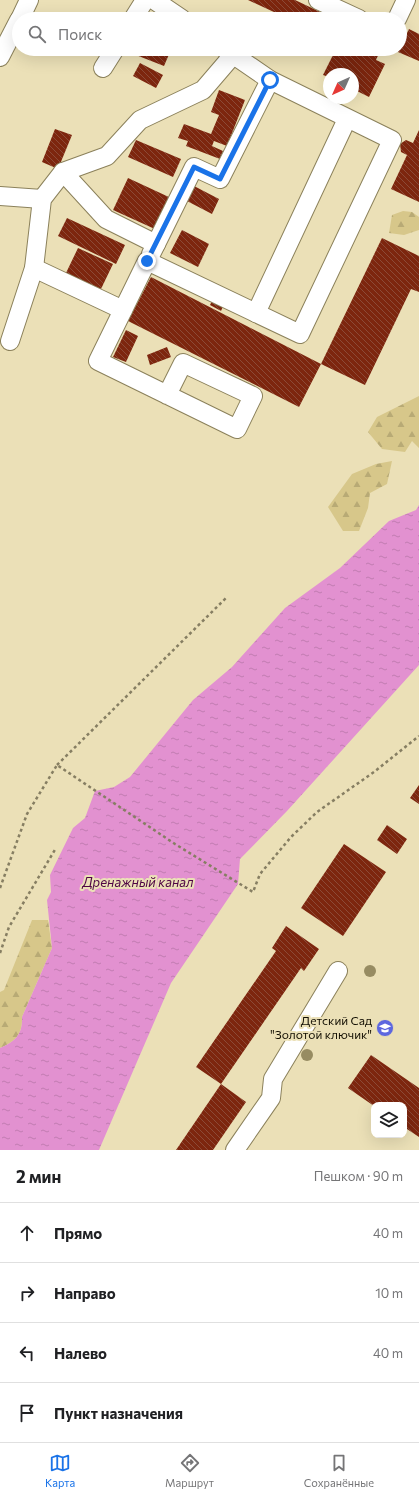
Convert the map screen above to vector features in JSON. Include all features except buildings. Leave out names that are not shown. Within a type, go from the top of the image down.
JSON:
[{"type":"lane","points":[[23,12],[29,0]]},
{"type":"lane","points":[[137,12],[145,0]]},
{"type":"lane","points":[[154,0],[172,12]]},
{"type":"lane","points":[[318,0],[344,12]]},
{"type":"lane","points":[[400,12],[406,0]]},
{"type":"lane","points":[[0,57],[12,34]]},
{"type":"lane","points":[[103,68],[111,56]]},
{"type":"lane","points":[[10,341],[34,268],[42,199],[63,172],[106,156],[140,120],[203,90],[226,56]]},
{"type":"lane","points":[[147,261],[300,334],[392,140],[270,80],[235,56]]},
{"type":"lane","points":[[167,395],[183,363],[253,396],[237,429],[167,395],[98,361],[194,167],[220,179],[270,80]]},
{"type":"lane","points":[[256,313],[347,119]]},
{"type":"lane","points":[[63,172],[106,218],[156,244]]},
{"type":"lane","points":[[0,196],[42,199]]},
{"type":"lane","points":[[34,268],[123,310]]},
{"type":"lane","points":[[235,1150],[271,1098],[273,1079],[338,971]]},
{"type":"path","points":[[0,888],[27,814],[57,765],[226,598]]},
{"type":"path","points":[[57,765],[252,892],[260,874],[291,838],[317,812],[374,772],[419,736]]},
{"type":"path","points":[[0,953],[9,927],[56,848]]},
{"type":"green space","points":[[403,211],[412,212],[419,217],[419,230],[404,235],[389,233],[392,215]]},
{"type":"green space","points":[[419,396],[419,448],[412,441],[405,452],[382,449],[368,432],[377,417]]},
{"type":"green space","points":[[392,461],[387,484],[370,493],[368,508],[359,531],[343,531],[328,507],[352,474],[376,464]]},
{"type":"green space","points":[[32,920],[48,920],[52,948],[22,1017],[21,1028],[17,1037],[10,1043],[0,1048],[0,992],[4,990]]},
{"type":"water","name":"Дренажный канал","points":[[419,505],[419,665],[287,811],[240,859],[238,884],[171,983],[99,1150],[0,1150],[0,1048],[10,1043],[17,1037],[21,1028],[22,1017],[52,948],[47,900],[51,892],[50,875],[73,828],[85,818],[95,791],[114,787],[130,777],[193,700],[232,667],[285,608],[340,568],[389,521],[416,510]]},
{"type":"place","name":"Детский Сад \"Золотой ключик\"","points":[[385,1028]]},
{"type":"route","points":[[147,261],[194,167],[220,179],[270,80]]}]
